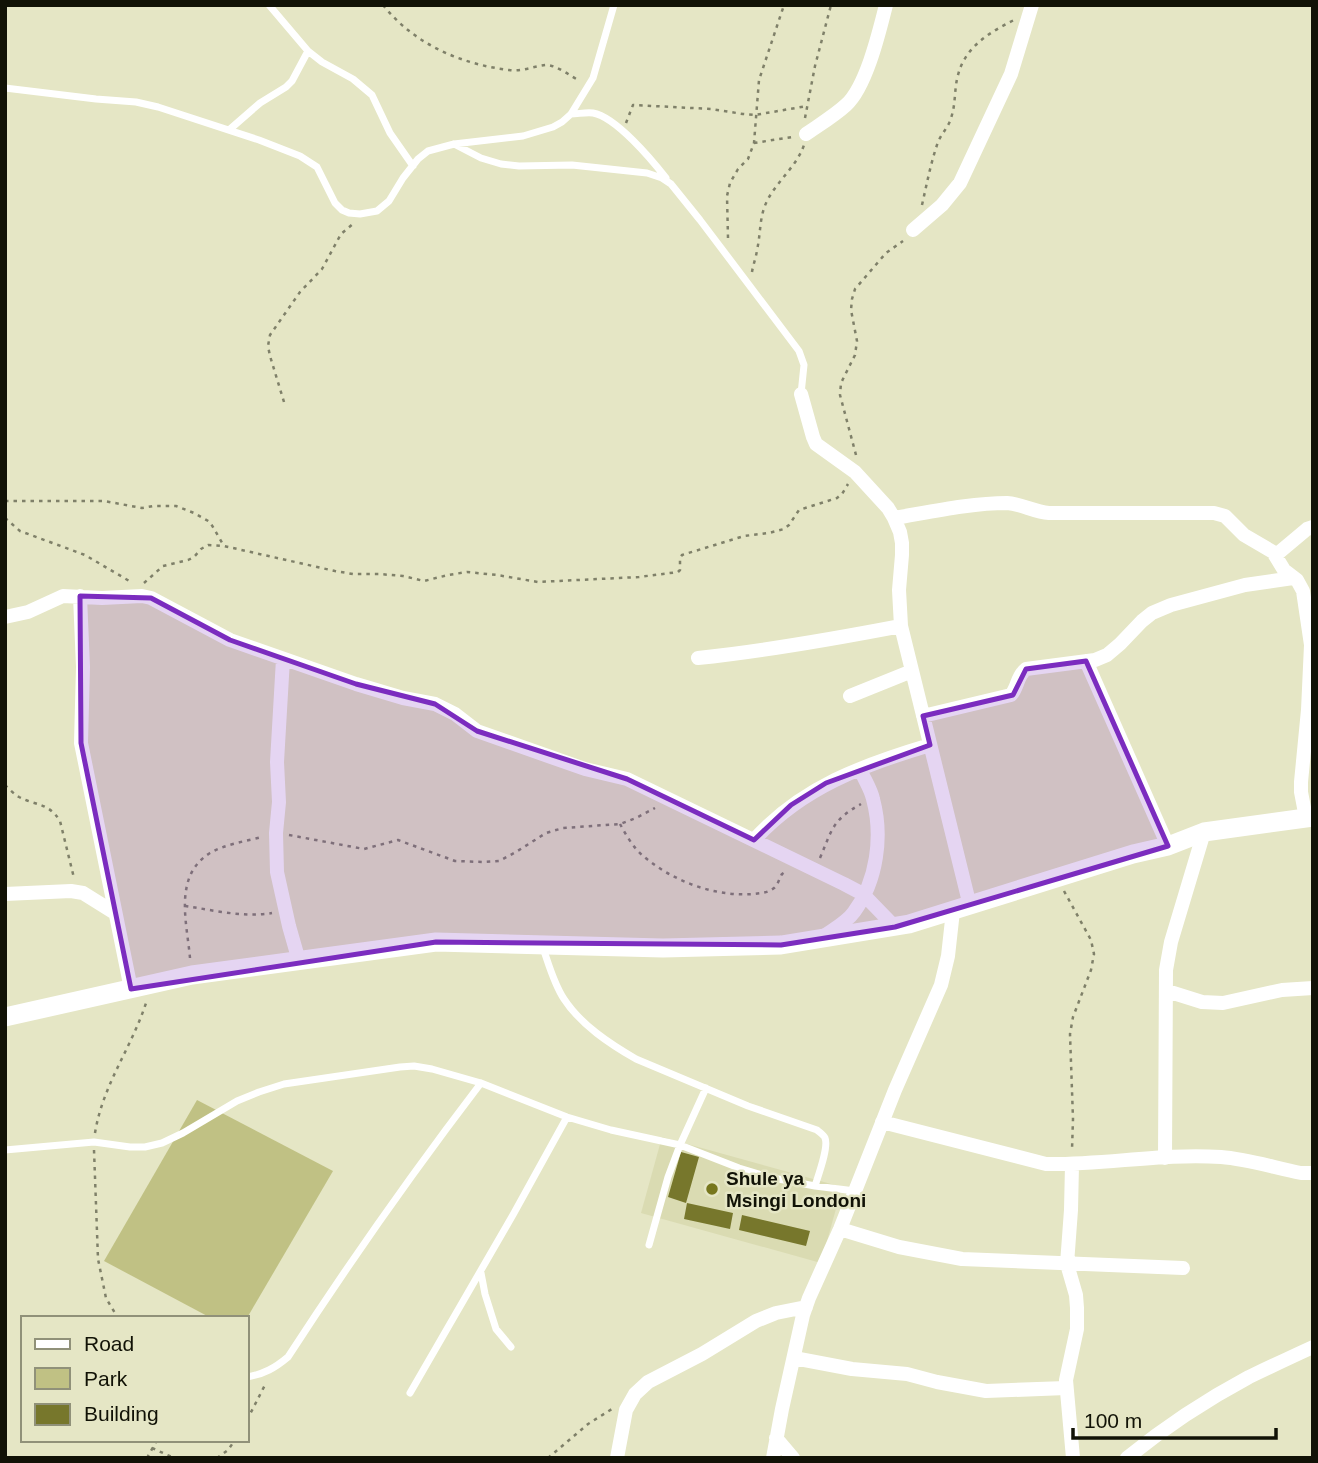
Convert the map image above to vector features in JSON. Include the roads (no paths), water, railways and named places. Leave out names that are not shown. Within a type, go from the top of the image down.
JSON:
[{"type":"main road","points":[[5,1017],[192,975],[436,942],[689,947],[781,945],[909,924],[1133,854],[1168,846],[1204,832],[1309,818]]},
{"type":"street","points":[[806,134],[845,106],[854,96],[862,83],[886,5]]},
{"type":"street","points":[[913,230],[942,205],[960,183],[1011,74],[1032,5]]},
{"type":"street","points":[[773,1458],[806,1307],[941,985],[962,908],[930,745],[901,626],[900,532],[888,508],[855,472],[817,444],[801,394]]},
{"type":"street","points":[[894,518],[949,508],[1007,503],[1049,513],[1218,513],[1225,516],[1244,535],[1276,555],[1284,570],[1301,585],[1303,591],[1311,645],[1301,782],[1309,818]]},
{"type":"street","points":[[1276,555],[1313,527]]},
{"type":"street","points":[[923,716],[1011,695],[1026,669],[1086,662],[1107,655],[1152,613],[1245,585],[1293,578]]},
{"type":"street","points":[[5,617],[28,612],[63,596],[151,598],[230,640],[403,698],[435,704],[455,714],[477,731],[585,769],[626,779],[863,894],[895,926]]},
{"type":"street","points":[[80,596],[83,667],[80,743],[131,989]]},
{"type":"street","points":[[698,658],[751,652],[901,626]]},
{"type":"street","points":[[283,659],[277,762],[278,872],[299,961]]},
{"type":"street","points":[[1086,662],[1168,846]]},
{"type":"street","points":[[850,696],[912,671]]},
{"type":"street","points":[[754,840],[771,821],[826,783],[884,759],[930,745]]},
{"type":"street","points":[[820,939],[854,912],[872,877],[878,837],[873,798],[860,769]]},
{"type":"street","points":[[1164,1158],[1166,970],[1171,942],[1204,832]]},
{"type":"street","points":[[5,894],[71,891],[83,893],[115,913]]},
{"type":"street","points":[[1167,991],[1202,1002],[1223,1003],[1282,990],[1313,988]]},
{"type":"street","points":[[882,1122],[1046,1164],[1224,1157],[1301,1173],[1313,1173]]},
{"type":"street","points":[[1072,1165],[1068,1264],[1077,1308],[1066,1388],[1073,1458]]},
{"type":"street","points":[[840,1229],[899,1247],[962,1259],[1183,1268]]},
{"type":"street","points":[[617,1458],[626,1410],[635,1394],[648,1382],[702,1354],[756,1321],[776,1313],[806,1307]]},
{"type":"street","points":[[1129,1457],[1146,1441],[1180,1418],[1236,1385],[1313,1347]]},
{"type":"street","points":[[794,1358],[852,1369],[907,1374],[977,1390],[996,1392],[1066,1388]]},
{"type":"street","points":[[776,1438],[793,1458]]},
{"type":"lane","points":[[269,5],[308,51],[353,79],[372,95],[390,133],[413,166]]},
{"type":"lane","points":[[5,88],[136,102],[259,139],[300,156],[317,167],[335,203],[342,210],[364,213],[377,211],[389,201],[413,166],[428,151],[454,144],[523,136],[553,127],[571,114],[593,78],[614,5]]},
{"type":"lane","points":[[229,130],[260,103],[292,81],[308,51]]},
{"type":"lane","points":[[571,114],[589,113],[601,116],[642,149],[671,184],[794,344],[804,365],[801,394]]},
{"type":"lane","points":[[454,144],[481,158],[501,164],[562,164],[647,173],[671,184]]},
{"type":"lane","points":[[542,944],[552,975],[564,999],[590,1028],[619,1049],[636,1059],[748,1106],[817,1130],[825,1136],[825,1149],[815,1186]]},
{"type":"lane","points":[[5,1150],[94,1142],[145,1147],[162,1143],[248,1096],[284,1084],[414,1066],[481,1083],[567,1117],[680,1145],[768,1177],[855,1191]]},
{"type":"lane","points":[[248,1377],[274,1368],[288,1357],[354,1257],[481,1083]]},
{"type":"lane","points":[[649,1245],[664,1189],[680,1145],[706,1088]]},
{"type":"lane","points":[[410,1392],[567,1117]]},
{"type":"lane","points":[[480,1272],[496,1329],[511,1347]]},
{"type":"place","name":"Shule ya Msingi Londoni","points":[[712,1189]]}]
